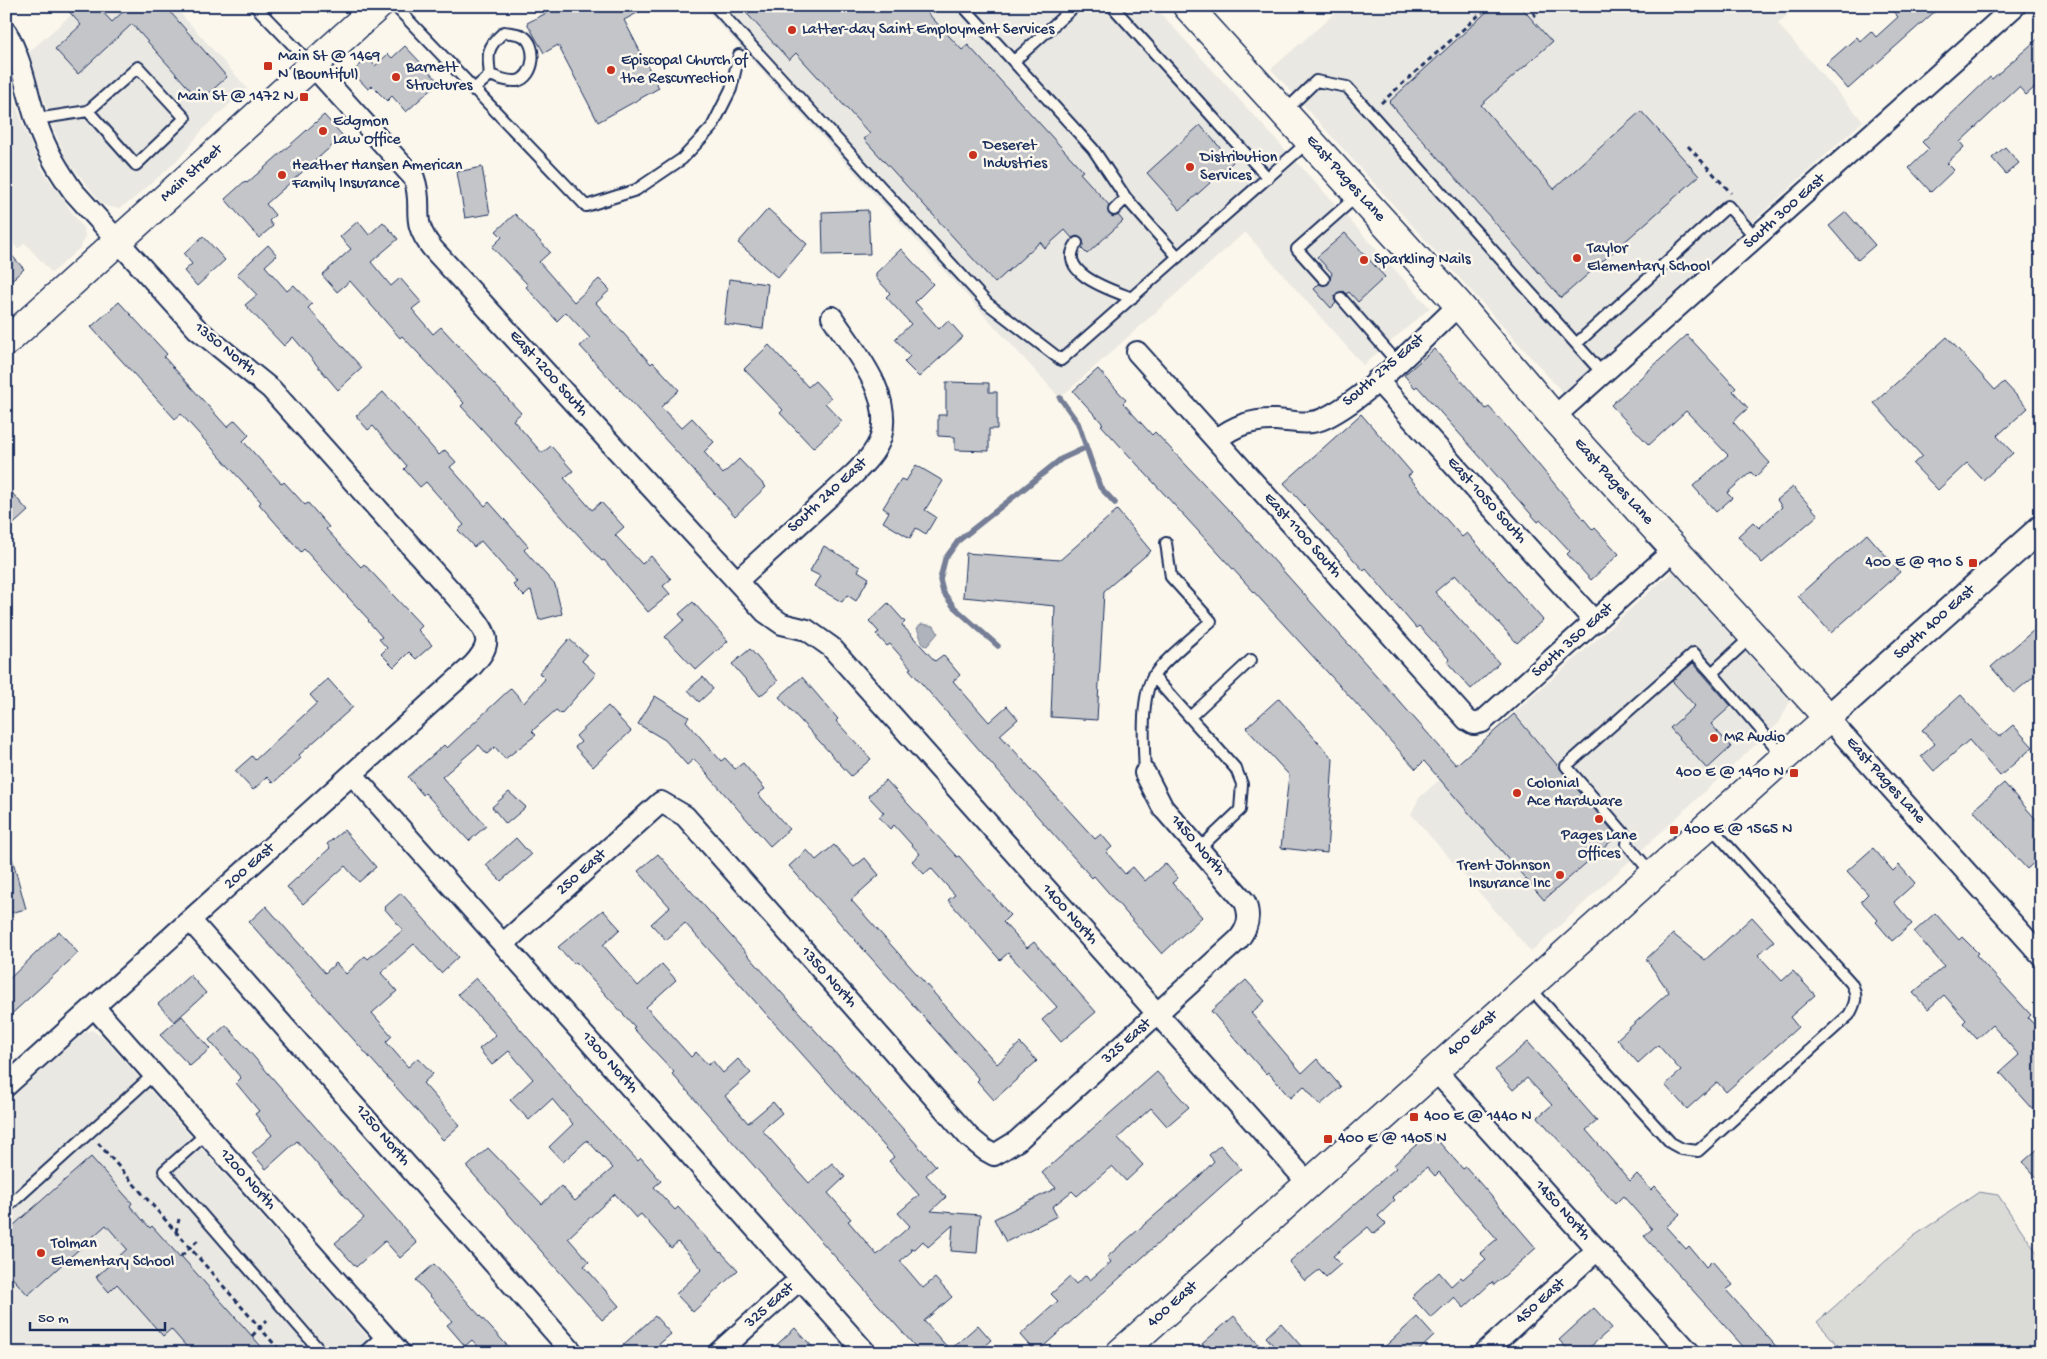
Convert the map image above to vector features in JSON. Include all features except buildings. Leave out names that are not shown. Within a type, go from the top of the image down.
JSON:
[{"type":"main road","name":"Main Street","points":[[6,342],[378,6]]},
{"type":"main road","name":"East Pages Lane","points":[[1187,6],[1459,305],[1554,417],[1828,718]]},
{"type":"main road","name":"400 East","points":[[1120,1353],[1434,1069],[1828,718]]},
{"type":"street","name":"South 300 East","points":[[1554,417],[2015,6]]},
{"type":"street","name":"1350 North","points":[[6,32],[19,58],[42,138],[61,174],[86,206],[201,333],[271,389],[474,617],[485,634],[487,642]]},
{"type":"street","name":"East 1200 South","points":[[312,65],[414,178],[418,190],[417,218],[425,239],[773,619],[790,627],[808,630],[831,647]]},
{"type":"street","name":"South 275 East","points":[[1216,440],[1232,427],[1255,420],[1297,424],[1323,419],[1353,401],[1459,305]]},
{"type":"street","name":"South 240 East","points":[[737,581],[854,474],[869,459],[880,438],[883,424],[879,396],[864,366],[832,317]]},
{"type":"street","name":"East 1100 South","points":[[1137,352],[1467,720]]},
{"type":"street","name":"East 1050 South","points":[[1377,380],[1594,622]]},
{"type":"street","name":"South 400 East","points":[[1828,718],[2041,528]]},
{"type":"street","name":"South 350 East","points":[[1467,720],[1474,724],[1482,722],[1675,549]]},
{"type":"street","name":"200 East","points":[[6,1086],[473,666],[485,650],[487,642]]},
{"type":"street","name":"1400 North","points":[[831,647],[1308,1184]]},
{"type":"street","name":"East Pages Lane","points":[[1828,718],[2041,956]]},
{"type":"street","name":"1450 North","points":[[1145,773],[1163,808],[1240,895],[1248,910],[1249,918]]},
{"type":"street","name":"1300 North","points":[[352,774],[866,1353]]},
{"type":"street","name":"1350 North","points":[[661,802],[685,816],[969,1137],[994,1155]]},
{"type":"street","name":"250 East","points":[[503,944],[661,802]]},
{"type":"street","name":"325 East","points":[[994,1155],[1017,1141],[1238,940],[1243,934],[1249,918]]},
{"type":"street","name":"1250 North","points":[[190,920],[573,1353]]},
{"type":"street","name":"1200 North","points":[[94,1007],[400,1353]]},
{"type":"street","name":"1450 North","points":[[1434,1069],[1690,1353]]},
{"type":"street","name":"450 East","points":[[1484,1353],[1597,1250]]},
{"type":"street","name":"325 East","points":[[718,1353],[800,1279]]},
{"type":"lane","points":[[255,6],[312,65]]},
{"type":"lane","points":[[395,6],[473,90],[586,206],[636,190],[682,159],[712,127],[730,89],[739,55]]},
{"type":"lane","points":[[715,6],[987,303],[1060,360],[1310,141]]},
{"type":"lane","points":[[963,6],[1093,149],[1126,198],[1178,257]]},
{"type":"lane","points":[[1014,61],[1075,6]]},
{"type":"lane","points":[[1112,6],[1268,178]]},
{"type":"lane","points":[[504,32],[523,35],[531,44],[533,58],[529,72],[519,80],[507,81],[490,75],[487,57],[491,43],[504,32]]},
{"type":"lane","points":[[36,119],[88,111],[138,66],[185,118],[136,165],[88,111]]},
{"type":"lane","points":[[473,90],[490,75]]},
{"type":"lane","points":[[1284,112],[1316,81],[1348,87],[1603,374]]},
{"type":"lane","points":[[1324,280],[1297,249],[1358,194]]},
{"type":"lane","points":[[1114,210],[1126,198]]},
{"type":"lane","points":[[1576,344],[1728,206],[1756,238]]},
{"type":"lane","points":[[1077,243],[1072,256],[1086,278],[1132,298]]},
{"type":"lane","points":[[1342,298],[1397,362]]},
{"type":"lane","points":[[1145,773],[1143,737],[1148,688],[1153,676],[1211,621],[1171,577],[1166,543]]},
{"type":"lane","points":[[1712,673],[1753,635]]},
{"type":"lane","points":[[1654,875],[1627,844],[1628,838],[1566,766],[1694,653],[1785,758]]},
{"type":"lane","points":[[1190,717],[1251,660]]},
{"type":"lane","points":[[1153,676],[1236,769],[1242,784],[1240,810],[1200,849]]},
{"type":"lane","points":[[1528,985],[1671,1144],[1682,1150],[1698,1152],[1849,1014],[1854,1007],[1856,994],[1851,983],[1708,825]]},
{"type":"lane","points":[[6,1208],[154,1074]]},
{"type":"lane","points":[[206,1134],[164,1171],[322,1353]]},
{"type":"lane","points":[[363,1353],[384,1334]]},
{"type":"path","points":[[1382,103],[1488,6]]},
{"type":"path","points":[[1528,6],[1535,15],[1532,19]]},
{"type":"path","points":[[1688,146],[1734,196]]},
{"type":"path","points":[[98,1143],[282,1353]]},
{"type":"path","points":[[176,1232],[179,1219]]},
{"type":"path","points":[[181,1256],[198,1240]]},
{"type":"path","points":[[252,1336],[267,1320]]},
{"type":"shaded area","points":[[81,6],[174,6],[247,88],[205,127],[178,160],[131,201],[119,208],[108,207],[101,203],[68,161],[52,126],[29,52]]},
{"type":"shaded area","points":[[703,6],[1154,6],[1430,308],[1363,365],[1245,232],[1060,398]]},
{"type":"shaded area","name":"Taylor Elementary School","points":[[1343,6],[1796,6],[1778,24],[1863,121],[1564,394],[1271,69]]},
{"type":"shaded area","points":[[12,91],[23,125],[41,168],[84,229],[85,236],[81,247],[52,273],[25,243],[18,249],[6,235],[6,96]]},
{"type":"shaded area","points":[[1673,571],[1790,701],[1779,723],[1531,952],[1411,814],[1419,798]]},
{"type":"shaded area","points":[[922,624],[934,626],[938,633],[927,646],[923,645],[917,628]]},
{"type":"shaded area","points":[[92,1030],[104,1038],[382,1353],[6,1353],[6,1103],[84,1033]]},
{"type":"shaded area","points":[[1979,1192],[1998,1195],[2041,1259],[2041,1353],[1845,1353],[1817,1322],[1914,1236]]},
{"type":"waterway","points":[[1060,398],[1078,423],[1100,487],[1115,503]]},
{"type":"waterway","points":[[998,646],[954,607],[943,592],[940,580],[945,559],[958,541],[1061,459],[1085,448]]},
{"type":"place","name":"Latter-day Saint Employment Services","points":[[792,30]]},
{"type":"place","name":"Main St @ 1469 N (Bountiful)","points":[[268,66]]},
{"type":"place","name":"Episcopal Church of the Rescurrection","points":[[611,70]]},
{"type":"place","name":"Barnett Structures","points":[[396,77]]},
{"type":"place","name":"Main St @ 1472 N","points":[[304,97]]},
{"type":"place","name":"Edgmon Law Office","points":[[323,131]]},
{"type":"place","name":"Deseret Industries","points":[[973,155]]},
{"type":"place","name":"Distribution Services","points":[[1190,167]]},
{"type":"place","name":"Heather Hansen American Family Insurance","points":[[282,175]]},
{"type":"place","name":"Taylor Elementary School","points":[[1577,258]]},
{"type":"place","name":"Sparkling Nails","points":[[1364,260]]},
{"type":"place","name":"400 E @ 910 S","points":[[1973,563]]},
{"type":"place","name":"MR Audio","points":[[1714,738]]},
{"type":"place","name":"400 E @ 1490 N","points":[[1794,773]]},
{"type":"place","name":"Colonial Ace Hardware","points":[[1517,793]]},
{"type":"place","name":"Pages Lane Offices","points":[[1599,819]]},
{"type":"place","name":"400 E @ 1565 N","points":[[1674,830]]},
{"type":"place","name":"Trent Johnson Insurance Inc","points":[[1560,875]]},
{"type":"place","name":"400 E @ 1440 N","points":[[1414,1117]]},
{"type":"place","name":"400 E @ 1405 N","points":[[1328,1139]]},
{"type":"place","name":"Tolman Elementary School","points":[[41,1253]]}]
